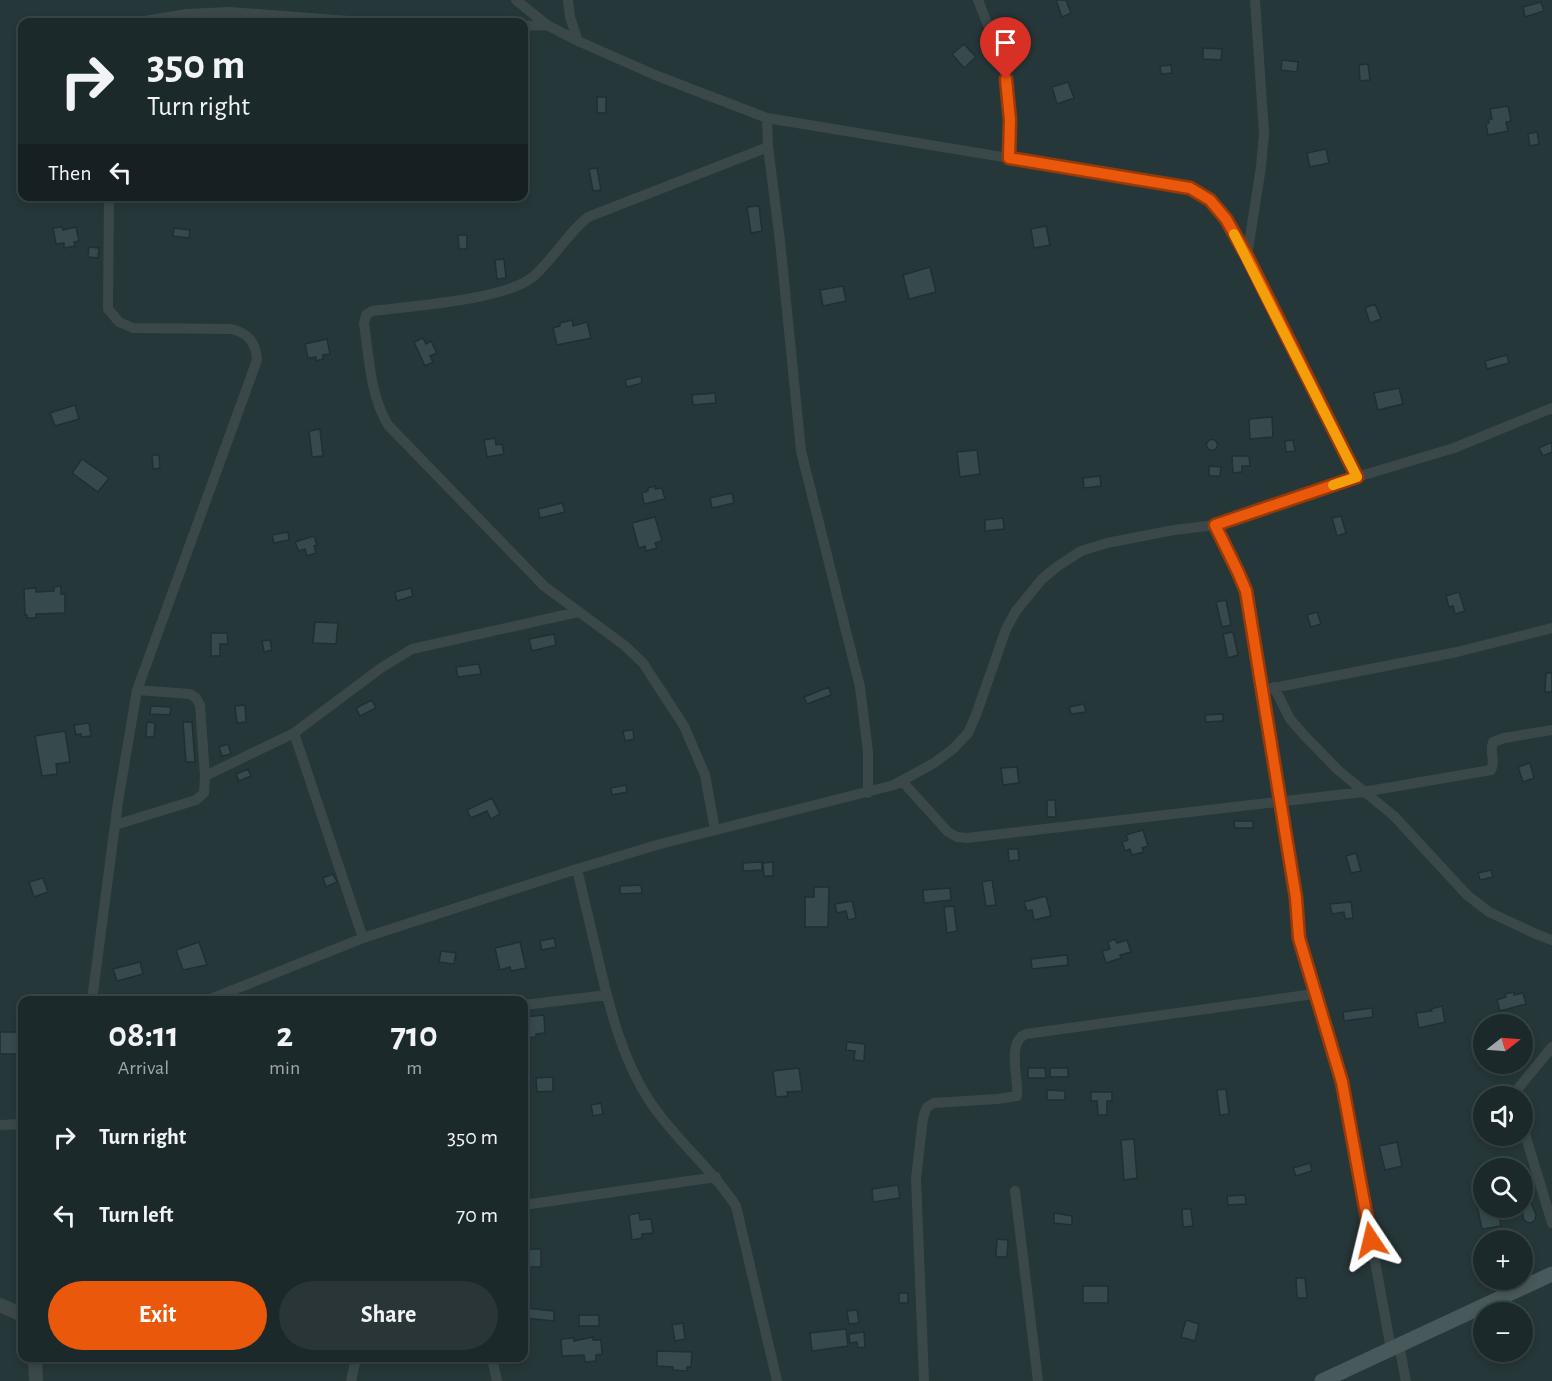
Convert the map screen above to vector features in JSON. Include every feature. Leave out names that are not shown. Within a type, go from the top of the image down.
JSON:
[{"type":"main road","points":[[1322,1381],[1552,1274]]},
{"type":"street","points":[[516,0],[547,25],[578,41],[655,75],[767,118],[1190,188],[1210,200],[1219,209],[1247,256],[1357,477]]},
{"type":"street","points":[[568,0],[570,17],[578,41]]},
{"type":"street","points":[[978,0],[1009,92],[1009,158]]},
{"type":"street","points":[[1247,256],[1262,167],[1264,133],[1255,0]]},
{"type":"street","points":[[163,18],[187,14],[229,12],[309,18]]},
{"type":"street","points":[[528,26],[547,25]]},
{"type":"street","points":[[767,118],[768,147],[801,451],[860,687],[868,752],[868,793]]},
{"type":"street","points":[[715,830],[705,775],[684,726],[643,663],[624,645],[544,586],[388,425],[375,396],[364,323],[366,315],[372,311],[469,298],[518,286],[535,275],[575,228],[588,217],[768,147]]},
{"type":"street","points":[[93,996],[115,825],[137,690],[254,368],[257,352],[253,342],[245,334],[231,328],[133,328],[118,322],[108,309],[109,201]]},
{"type":"street","points":[[218,996],[363,938],[577,869],[715,830],[868,793],[902,781],[934,763],[953,749],[968,733],[1006,629],[1027,596],[1050,572],[1081,551],[1107,543],[1174,530],[1215,525],[1357,477],[1454,448],[1552,408]]},
{"type":"street","points":[[1215,525],[1246,591],[1296,898],[1299,938],[1342,1082],[1395,1347],[1406,1381]]},
{"type":"street","points":[[205,776],[294,733],[381,668],[412,649],[578,612]]},
{"type":"street","points":[[1261,691],[1457,652],[1552,628]]},
{"type":"street","points":[[1275,687],[1280,702],[1297,728],[1338,770],[1394,816],[1467,895],[1489,912],[1552,940]]},
{"type":"street","points":[[115,825],[198,799],[204,793],[200,705],[196,698],[190,694],[137,690]]},
{"type":"street","points":[[902,781],[948,832],[957,837],[966,838],[1363,792],[1491,770],[1494,763],[1491,747],[1493,742],[1552,730]]},
{"type":"street","points":[[294,733],[363,938]]},
{"type":"street","points":[[577,869],[607,994],[626,1057],[648,1100],[675,1135],[716,1177],[736,1206],[777,1381]]},
{"type":"street","points":[[528,1004],[607,994]]},
{"type":"street","points":[[924,1381],[916,1178],[922,1118],[927,1107],[934,1103],[1017,1096],[1015,1051],[1020,1036],[1026,1034],[1314,994]]},
{"type":"street","points":[[1520,1086],[1552,1047]]},
{"type":"street","points":[[0,1125],[18,1124]]},
{"type":"street","points":[[1529,1146],[1552,1223]]},
{"type":"street","points":[[528,1204],[716,1177]]},
{"type":"street","points":[[1015,1191],[1038,1381]]},
{"type":"street","points":[[0,1305],[18,1313]]},
{"type":"street","points":[[35,1362],[36,1381]]},
{"type":"street","points":[[351,1381],[355,1362]]},
{"type":"street","points":[[493,1362],[497,1381]]},
{"type":"building","points":[[1056,0],[1066,0],[1071,13],[1062,17]]},
{"type":"building","points":[[1541,2],[1544,11],[1525,17],[1523,7]]},
{"type":"building","points":[[964,44],[976,57],[964,68],[952,54]]},
{"type":"building","points":[[1203,48],[1222,49],[1221,60],[1203,59]]},
{"type":"building","points":[[1282,60],[1298,62],[1297,72],[1281,70]]},
{"type":"building","points":[[1368,64],[1370,80],[1360,81],[1359,65]]},
{"type":"building","points":[[1171,65],[1172,73],[1161,74],[1160,66]]},
{"type":"building","points":[[1068,82],[1074,98],[1057,104],[1052,87]]},
{"type":"building","points":[[597,97],[606,97],[606,113],[597,113]]},
{"type":"building","points":[[1508,106],[1511,121],[1506,122],[1508,131],[1488,135],[1486,124],[1492,119],[1490,109]]},
{"type":"building","points":[[1537,132],[1539,144],[1530,146],[1528,134]]},
{"type":"building","points":[[1326,149],[1329,163],[1310,167],[1307,153]]},
{"type":"building","points":[[597,168],[601,190],[593,191],[589,169]]},
{"type":"building","points":[[759,206],[762,231],[751,233],[747,207]]},
{"type":"building","points":[[1046,226],[1050,245],[1034,248],[1031,229]]},
{"type":"building","points":[[62,227],[63,230],[76,227],[79,241],[74,242],[75,246],[64,248],[64,243],[56,244],[53,228]]},
{"type":"building","points":[[174,228],[190,230],[189,238],[173,236]]},
{"type":"building","points":[[458,235],[467,235],[467,249],[459,249]]},
{"type":"building","points":[[89,247],[99,248],[98,258],[88,257]]},
{"type":"building","points":[[504,259],[506,278],[497,279],[495,260]]},
{"type":"building","points":[[930,267],[936,292],[909,299],[903,275]]},
{"type":"building","points":[[843,286],[846,301],[823,306],[820,290]]},
{"type":"building","points":[[1375,304],[1381,319],[1370,323],[1365,308]]},
{"type":"building","points":[[572,320],[573,326],[587,322],[591,338],[557,345],[553,328],[560,326],[560,323]]},
{"type":"building","points":[[423,338],[426,344],[431,341],[437,353],[430,356],[433,362],[425,366],[414,342]]},
{"type":"building","points":[[327,339],[330,354],[323,355],[323,359],[316,361],[316,357],[308,358],[305,344]]},
{"type":"building","points":[[1507,355],[1509,363],[1487,369],[1485,361]]},
{"type":"building","points":[[641,376],[642,383],[627,387],[625,380]]},
{"type":"building","points":[[1399,388],[1403,404],[1378,410],[1374,393]]},
{"type":"building","points":[[715,393],[716,403],[693,405],[692,395]]},
{"type":"building","points":[[75,405],[79,419],[55,426],[50,413]]},
{"type":"building","points":[[1272,417],[1273,437],[1250,439],[1249,419]]},
{"type":"building","points":[[320,429],[323,456],[312,457],[309,431]]},
{"type":"building","points":[[495,438],[496,445],[502,444],[504,454],[487,457],[484,440]]},
{"type":"building","points":[[1212,440],[1216,441],[1216,449],[1212,450],[1208,449],[1207,445],[1208,441]]},
{"type":"building","points":[[1293,440],[1295,451],[1286,452],[1285,441]]},
{"type":"building","points":[[1552,442],[1552,452],[1543,456],[1539,448]]},
{"type":"building","points":[[977,450],[980,474],[960,477],[957,452]]},
{"type":"building","points":[[152,455],[159,455],[160,468],[153,469]]},
{"type":"building","points":[[1232,456],[1249,456],[1250,466],[1242,466],[1242,472],[1233,473]]},
{"type":"building","points":[[82,459],[109,478],[98,492],[72,473]]},
{"type":"building","points":[[1209,466],[1221,467],[1220,476],[1209,476]]},
{"type":"building","points":[[1100,476],[1101,486],[1084,488],[1083,478]]},
{"type":"building","points":[[655,486],[655,489],[662,488],[665,499],[644,504],[642,493]]},
{"type":"building","points":[[732,493],[734,503],[712,508],[710,498]]},
{"type":"building","points":[[562,503],[565,512],[540,518],[538,509]]},
{"type":"building","points":[[1341,516],[1346,533],[1337,536],[1332,518]]},
{"type":"building","points":[[655,517],[662,541],[655,543],[657,548],[646,551],[645,546],[639,548],[632,523]]},
{"type":"building","points":[[1003,518],[1004,529],[985,531],[985,520]]},
{"type":"building","points":[[288,532],[289,540],[274,543],[272,535]]},
{"type":"building","points":[[314,536],[317,545],[314,546],[316,553],[307,556],[305,549],[299,551],[295,542]]},
{"type":"building","points":[[61,586],[61,594],[65,594],[65,613],[36,614],[36,618],[27,618],[24,589],[36,588],[36,592],[54,591],[54,587]]},
{"type":"building","points":[[411,588],[413,596],[397,601],[395,592]]},
{"type":"building","points":[[1459,592],[1465,611],[1455,614],[1453,606],[1449,607],[1446,596]]},
{"type":"building","points":[[1226,600],[1231,625],[1222,627],[1216,602]]},
{"type":"building","points":[[1317,612],[1321,624],[1311,627],[1307,615]]},
{"type":"building","points":[[315,622],[338,623],[336,644],[313,643]]},
{"type":"building","points":[[1233,632],[1238,655],[1228,658],[1223,634]]},
{"type":"building","points":[[211,633],[227,633],[228,644],[220,644],[220,656],[211,656]]},
{"type":"building","points":[[554,634],[556,645],[532,651],[529,639]]},
{"type":"building","points":[[270,640],[272,650],[264,652],[262,641]]},
{"type":"building","points":[[479,664],[481,674],[458,677],[456,667]]},
{"type":"building","points":[[1546,673],[1552,673],[1552,692],[1545,692]]},
{"type":"building","points":[[829,687],[831,695],[807,704],[804,697]]},
{"type":"building","points":[[372,700],[376,708],[360,716],[356,708]]},
{"type":"building","points":[[1084,704],[1086,712],[1071,714],[1069,707]]},
{"type":"building","points":[[245,705],[246,722],[237,723],[235,706]]},
{"type":"building","points":[[151,706],[171,707],[170,715],[150,714]]},
{"type":"building","points":[[1223,714],[1223,721],[1206,722],[1205,715]]},
{"type":"building","points":[[147,722],[155,723],[154,737],[146,737]]},
{"type":"building","points":[[183,722],[192,722],[195,762],[186,762]]},
{"type":"building","points":[[89,723],[91,736],[76,735],[74,725]]},
{"type":"building","points":[[633,730],[634,739],[625,741],[623,731]]},
{"type":"building","points":[[65,731],[70,762],[56,764],[57,774],[42,776],[35,736]]},
{"type":"building","points":[[228,744],[231,754],[222,756],[219,747]]},
{"type":"building","points":[[1530,763],[1534,778],[1523,782],[1518,767]]},
{"type":"building","points":[[1017,767],[1019,783],[1003,785],[1001,768]]},
{"type":"building","points":[[248,769],[251,776],[239,781],[236,774]]},
{"type":"building","points":[[626,785],[627,792],[612,795],[611,788]]},
{"type":"building","points":[[492,798],[500,814],[491,819],[487,811],[471,818],[467,810]]},
{"type":"building","points":[[1047,800],[1055,800],[1056,817],[1047,817]]},
{"type":"building","points":[[1234,821],[1253,821],[1253,828],[1235,828]]},
{"type":"building","points":[[1143,830],[1148,846],[1142,848],[1144,852],[1132,855],[1130,849],[1125,851],[1122,842],[1128,840],[1126,835]]},
{"type":"building","points":[[1008,849],[1018,849],[1019,860],[1009,861]]},
{"type":"building","points":[[1356,853],[1361,871],[1351,873],[1346,856]]},
{"type":"building","points":[[762,862],[762,870],[743,871],[743,863]]},
{"type":"building","points":[[773,862],[773,876],[764,876],[763,863]]},
{"type":"building","points":[[1491,870],[1493,877],[1480,880],[1478,873]]},
{"type":"building","points":[[333,874],[337,882],[326,887],[323,878]]},
{"type":"building","points":[[43,878],[48,892],[34,897],[29,882]]},
{"type":"building","points":[[992,880],[996,905],[986,906],[982,882]]},
{"type":"building","points":[[641,885],[642,893],[620,894],[620,886]]},
{"type":"building","points":[[814,887],[829,887],[828,927],[805,927],[805,897],[814,897]]},
{"type":"building","points":[[950,888],[951,900],[924,903],[923,890]]},
{"type":"building","points":[[1046,896],[1051,916],[1034,920],[1032,910],[1027,911],[1024,902]]},
{"type":"building","points":[[852,901],[856,918],[848,920],[846,911],[837,913],[835,904]]},
{"type":"building","points":[[1351,902],[1353,918],[1345,919],[1344,912],[1332,914],[1330,904]]},
{"type":"building","points":[[954,906],[957,931],[947,933],[944,907]]},
{"type":"building","points":[[554,938],[556,947],[542,950],[540,941]]},
{"type":"building","points":[[1115,939],[1117,943],[1127,940],[1131,952],[1106,963],[1102,951],[1110,949],[1108,942]]},
{"type":"building","points":[[199,942],[207,965],[183,970],[176,950]]},
{"type":"building","points":[[520,942],[526,968],[511,971],[510,967],[500,970],[495,948]]},
{"type":"building","points":[[441,951],[456,953],[454,964],[439,962]]},
{"type":"building","points":[[1067,955],[1068,965],[1032,969],[1031,959]]},
{"type":"building","points":[[140,962],[143,974],[117,981],[113,969]]},
{"type":"building","points":[[1514,992],[1514,995],[1523,993],[1526,1004],[1500,1011],[1497,1000],[1506,997],[1505,994]]},
{"type":"building","points":[[1442,1006],[1445,1022],[1419,1028],[1416,1013],[1432,1011],[1431,1009]]},
{"type":"building","points":[[1372,1008],[1373,1017],[1344,1021],[1343,1012]]},
{"type":"building","points":[[544,1015],[545,1033],[528,1038],[528,1017]]},
{"type":"building","points":[[0,1032],[18,1032],[17,1054],[0,1054]]},
{"type":"building","points":[[847,1042],[865,1044],[864,1061],[854,1060],[855,1051],[846,1050]]},
{"type":"building","points":[[799,1068],[802,1091],[787,1092],[788,1096],[776,1097],[773,1071]]},
{"type":"building","points":[[1028,1068],[1045,1068],[1046,1078],[1028,1078]]},
{"type":"building","points":[[1050,1068],[1068,1068],[1068,1077],[1050,1077]]},
{"type":"building","points":[[553,1077],[553,1091],[537,1092],[536,1078]]},
{"type":"building","points":[[1226,1089],[1229,1114],[1220,1115],[1217,1090]]},
{"type":"building","points":[[1047,1090],[1065,1091],[1065,1100],[1047,1100]]},
{"type":"building","points":[[1091,1092],[1112,1092],[1112,1101],[1107,1101],[1107,1115],[1098,1115],[1097,1101],[1091,1101]]},
{"type":"building","points":[[601,1103],[603,1114],[593,1116],[591,1105]]},
{"type":"building","points":[[1134,1139],[1137,1178],[1124,1180],[1121,1140]]},
{"type":"building","points":[[1397,1142],[1402,1166],[1385,1170],[1379,1146]]},
{"type":"building","points":[[1310,1163],[1312,1171],[1296,1176],[1293,1168]]},
{"type":"building","points":[[898,1185],[900,1198],[873,1202],[872,1189]]},
{"type":"building","points":[[1245,1195],[1246,1204],[1228,1205],[1227,1196]]},
{"type":"building","points":[[1533,1208],[1536,1215],[1535,1220],[1531,1223],[1526,1222],[1523,1218],[1533,1218]]},
{"type":"building","points":[[1182,1209],[1191,1209],[1193,1226],[1183,1227]]},
{"type":"building","points":[[639,1213],[640,1220],[651,1219],[653,1233],[642,1234],[642,1238],[632,1240],[629,1215]]},
{"type":"building","points":[[1054,1213],[1072,1216],[1072,1225],[1054,1223]]},
{"type":"building","points":[[1480,1218],[1500,1218],[1501,1226],[1482,1229]]},
{"type":"building","points":[[997,1239],[1008,1240],[1007,1257],[996,1257]]},
{"type":"building","points":[[528,1249],[541,1249],[541,1267],[528,1267]]},
{"type":"building","points":[[1296,1278],[1305,1278],[1307,1298],[1297,1298]]},
{"type":"building","points":[[1083,1286],[1108,1286],[1108,1303],[1083,1303]]},
{"type":"building","points":[[899,1293],[908,1293],[908,1303],[899,1303]]},
{"type":"building","points":[[528,1308],[554,1311],[554,1321],[528,1318]]},
{"type":"building","points":[[857,1310],[859,1323],[849,1324],[847,1311]]},
{"type":"building","points":[[579,1315],[599,1315],[599,1326],[579,1326]]},
{"type":"building","points":[[1186,1320],[1199,1324],[1195,1341],[1181,1337]]},
{"type":"building","points":[[683,1323],[685,1339],[675,1341],[672,1325]]},
{"type":"building","points":[[846,1329],[848,1346],[812,1351],[810,1333]]},
{"type":"building","points":[[864,1332],[865,1347],[858,1348],[857,1342],[850,1343],[849,1334]]},
{"type":"building","points":[[593,1337],[593,1340],[601,1340],[602,1354],[596,1355],[596,1361],[585,1362],[584,1355],[562,1356],[561,1339],[574,1338],[574,1341]]},
{"type":"building","points":[[657,1351],[692,1352],[691,1367],[687,1367],[687,1371],[657,1366]]},
{"type":"slow traffic","points":[[1234,234],[1357,477],[1333,485]]},
{"type":"route","points":[[1006,79],[1009,92],[1009,158],[1190,188],[1210,200],[1219,209],[1247,256],[1357,477],[1215,525],[1246,591],[1296,898],[1299,938],[1342,1082],[1371,1240]]}]
